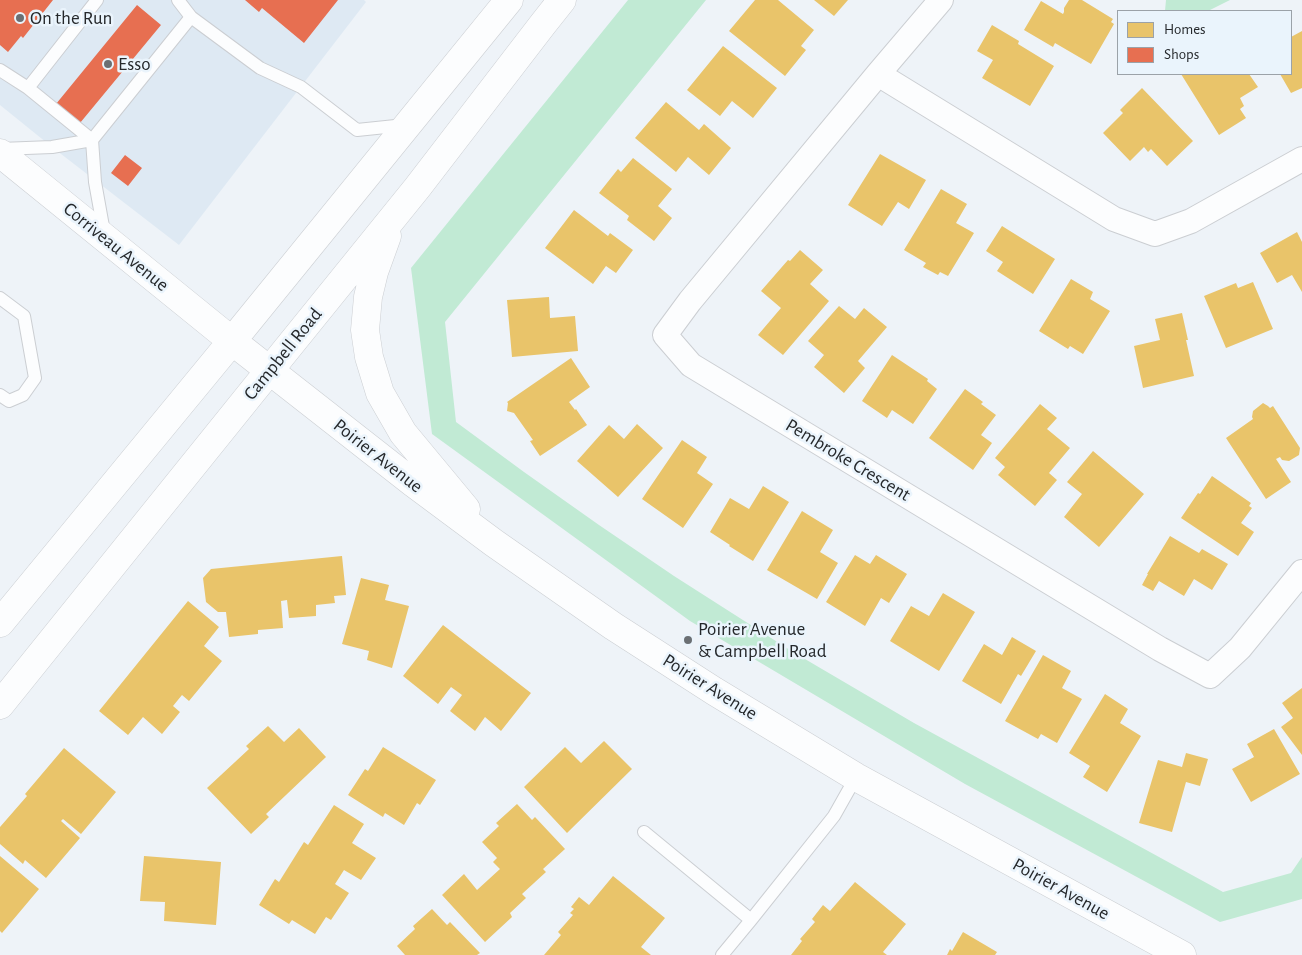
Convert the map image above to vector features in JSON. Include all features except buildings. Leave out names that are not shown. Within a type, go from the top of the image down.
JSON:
[{"type":"main road","points":[[0,623],[509,0]]},
{"type":"main road","name":"Campbell Road","points":[[0,704],[416,188],[562,0]]},
{"type":"main road","name":"Corriveau Avenue","points":[[0,153],[269,371]]},
{"type":"main road","points":[[416,188],[388,231],[374,272],[368,298],[365,330],[368,356],[380,393],[403,433],[494,543]]},
{"type":"main road","name":"Poirier Avenue","points":[[269,371],[494,543],[613,626],[856,777],[1182,955]]},
{"type":"street","name":"Pembroke Crescent","points":[[941,0],[690,301],[665,335],[692,365],[1160,649],[1210,676],[1240,648],[1302,572]]},
{"type":"street","points":[[878,74],[1114,219],[1154,234],[1191,221],[1302,160]]},
{"type":"lane","points":[[28,88],[97,0]]},
{"type":"lane","points":[[178,0],[192,17],[260,68],[300,87],[357,130],[408,125]]},
{"type":"lane","points":[[0,148],[52,147],[92,140],[192,17]]},
{"type":"lane","points":[[0,70],[28,88],[92,140],[95,182],[104,237]]},
{"type":"lane","points":[[0,298],[24,316],[35,378],[23,395],[9,401],[0,395]]},
{"type":"lane","points":[[722,955],[834,816],[856,777]]},
{"type":"lane","points":[[644,832],[751,920]]},
{"type":"shaded area","points":[[0,0],[364,0],[366,2],[179,245],[0,105]]},
{"type":"green space","points":[[628,0],[706,0],[445,322],[456,422],[599,525],[674,576],[793,652],[914,723],[1223,892],[1291,873],[1302,857],[1302,899],[1220,922],[965,784],[690,621],[432,434],[411,268]]},
{"type":"green space","points":[[1166,0],[1230,0],[1210,10],[1165,10]]},
{"type":"place","name":"On the Run","points":[[20,18]]},
{"type":"place","name":"Esso","points":[[108,64]]},
{"type":"place","name":"Poirier Avenue & Campbell Road","points":[[688,640]]}]
